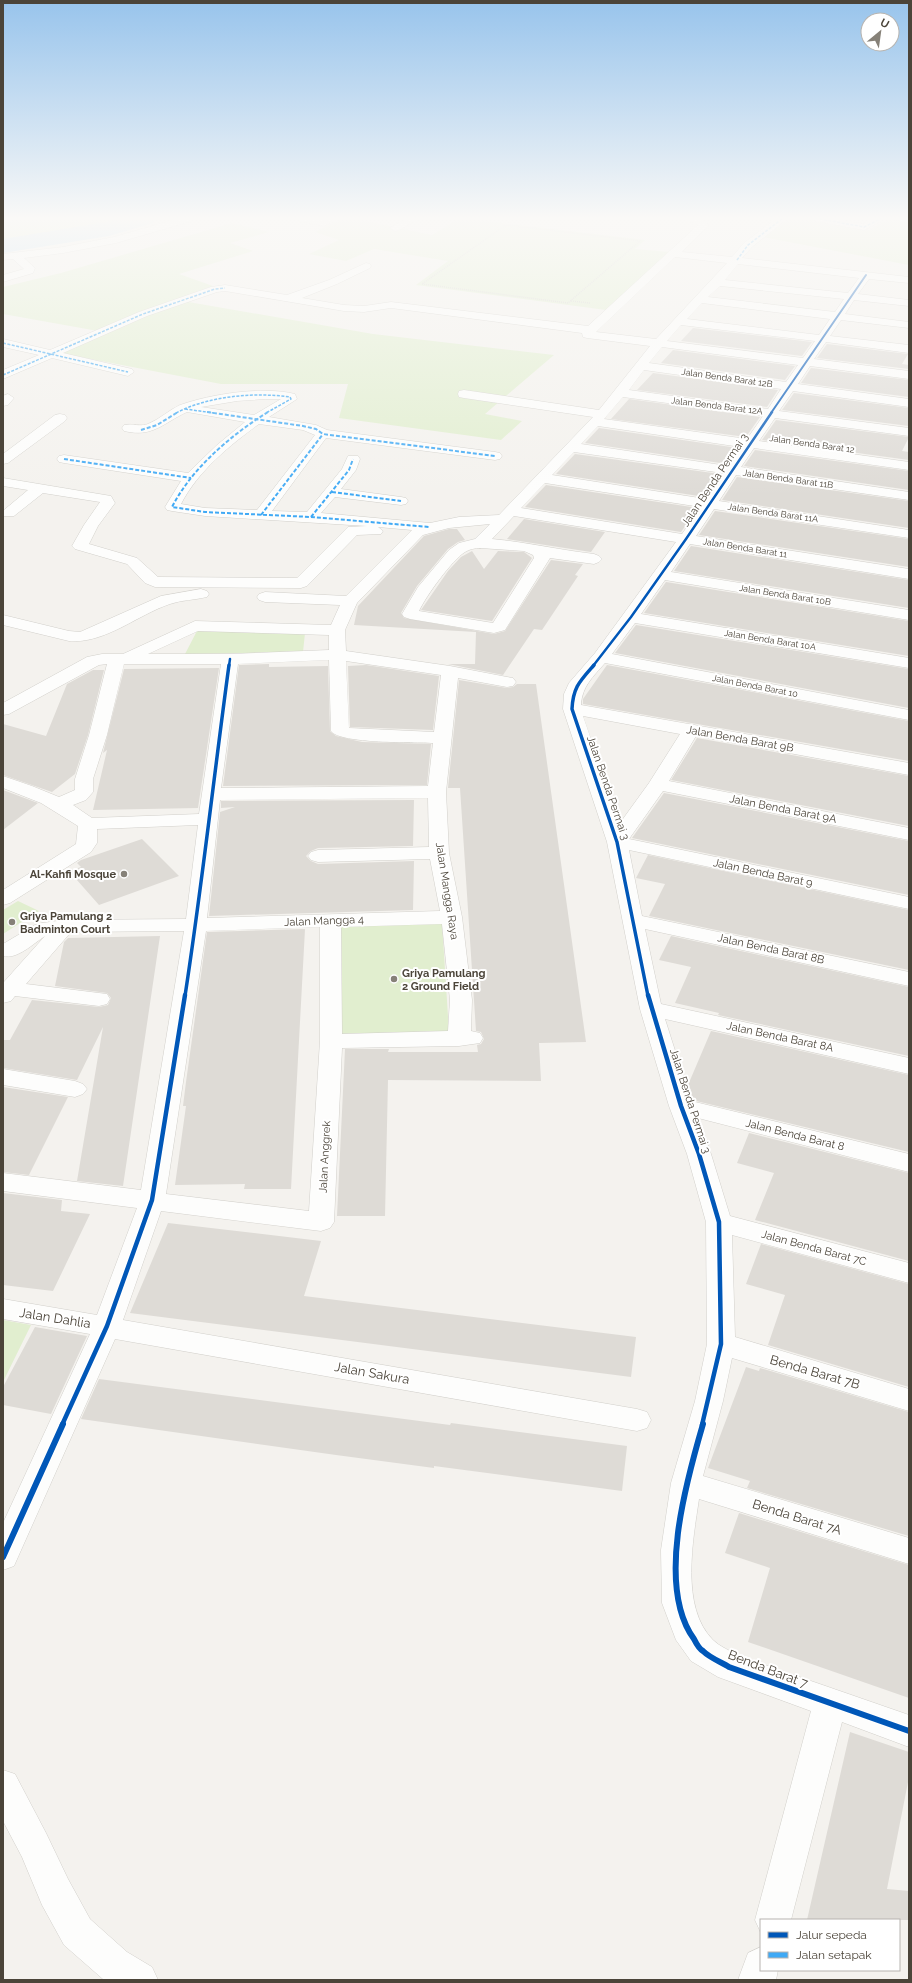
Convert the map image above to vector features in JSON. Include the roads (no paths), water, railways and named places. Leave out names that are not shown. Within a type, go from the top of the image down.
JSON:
[{"type":"street","points":[[5,373],[153,311]]},
{"type":"street","points":[[436,311],[590,330]]},
{"type":"street","points":[[612,311],[587,334],[909,376]]},
{"type":"street","points":[[480,543],[598,418],[620,393],[658,344],[688,311]]},
{"type":"street","points":[[790,311],[909,325]]},
{"type":"street","name":"Jalan Benda Permai 3","points":[[700,1431],[709,1401],[720,1344],[719,1222],[699,1154],[681,1106],[651,1009],[617,842],[572,709],[573,694],[578,683],[601,657],[661,575],[842,311]]},
{"type":"street","points":[[678,321],[909,349]]},
{"type":"street","points":[[3,343],[52,353],[128,372]]},
{"type":"street","name":"Jalan Benda Barat 12B","points":[[640,366],[909,403]]},
{"type":"street","name":"Jalan Benda Barat 12A","points":[[620,393],[909,432]]},
{"type":"street","name":"Jalan Benda Barat 12","points":[[464,394],[750,444],[909,466]]},
{"type":"street","points":[[129,428],[141,430],[148,429],[183,409],[220,399],[287,396],[291,398],[255,420],[190,478],[172,505],[173,508],[261,515],[311,517],[424,529]]},
{"type":"street","points":[[183,409],[307,427],[323,434],[495,456]]},
{"type":"street","points":[[3,460],[60,418]]},
{"type":"street","points":[[261,515],[323,434]]},
{"type":"street","name":"Jalan Benda Barat 11B","points":[[571,447],[909,496]]},
{"type":"street","points":[[64,459],[190,478]]},
{"type":"street","points":[[311,517],[349,470],[353,459]]},
{"type":"street","name":"Jalan Benda Barat 11A","points":[[542,478],[909,534]]},
{"type":"street","points":[[3,482],[106,499],[108,503],[91,525],[80,546],[132,561],[151,580],[155,582],[302,583],[354,530],[424,529]]},
{"type":"street","points":[[9,514],[39,489]]},
{"type":"street","points":[[332,492],[400,501]]},
{"type":"street","name":"Jalan Benda Barat 11","points":[[424,529],[506,515],[686,539],[909,574]]},
{"type":"street","points":[[424,529],[350,601],[337,630],[340,731],[349,734],[442,738]]},
{"type":"street","points":[[540,552],[542,558],[497,628],[410,614],[431,580],[455,553],[467,546],[480,543],[526,547],[540,552],[594,559]]},
{"type":"street","name":"Jalan Benda Barat 10B","points":[[661,575],[909,615]]},
{"type":"street","points":[[3,620],[80,637],[92,634],[167,599],[179,596],[215,594],[350,601]]},
{"type":"street","name":"Jalan Benda Barat 10A","points":[[631,617],[909,664]]},
{"type":"street","points":[[120,659],[195,626],[337,630]]},
{"type":"street","points":[[3,710],[93,661],[120,659],[230,659],[337,655],[450,671],[507,682]]},
{"type":"street","name":"Jalan Benda Barat 10","points":[[601,657],[909,715]]},
{"type":"street","points":[[60,804],[79,796],[84,792],[84,779],[120,659]]},
{"type":"street","points":[[3,1557],[12,1517],[107,1326],[152,1200],[196,925],[211,794],[230,659]]},
{"type":"street","name":"Jalan Mangga Raya","points":[[331,1041],[466,1039],[452,917],[439,853],[437,792],[450,671]]},
{"type":"street","name":"Jalan Benda Barat 9B","points":[[572,709],[909,769]]},
{"type":"street","points":[[617,842],[658,784],[690,730]]},
{"type":"street","points":[[3,782],[27,789],[60,804],[88,824],[208,818]]},
{"type":"street","name":"Jalan Benda Barat 9A","points":[[658,784],[909,834]]},
{"type":"street","points":[[211,794],[437,792]]},
{"type":"street","points":[[3,899],[84,848],[87,842],[88,824]]},
{"type":"street","name":"Jalan Benda Barat 9","points":[[617,842],[909,903]]},
{"type":"street","points":[[318,856],[439,853]]},
{"type":"street","name":"Jalan Mangga 4","points":[[5,951],[42,929],[65,926],[196,925],[452,917]]},
{"type":"street","name":"Jalan Benda Barat 8B","points":[[633,920],[909,979]]},
{"type":"street","name":"Jalan Anggrek","points":[[152,1200],[321,1222],[331,1041],[331,921]]},
{"type":"street","points":[[6,992],[35,962],[65,926]]},
{"type":"street","points":[[5,951],[35,962]]},
{"type":"street","points":[[6,992],[98,999]]},
{"type":"street","name":"Jalan Benda Barat 8A","points":[[651,1009],[909,1066]]},
{"type":"street","points":[[3,1077],[75,1089]]},
{"type":"street","name":"Jalan Benda Barat 8","points":[[681,1106],[909,1163]]},
{"type":"street","points":[[3,1182],[152,1200]]},
{"type":"street","name":"Jalan Benda Barat 7C","points":[[719,1222],[909,1273]]},
{"type":"street","name":"Jalan Dahlia","points":[[3,1309],[107,1326]]},
{"type":"street","name":"Jalan Sakura","points":[[107,1326],[637,1420]]},
{"type":"street","name":"Benda Barat 7B","points":[[720,1344],[909,1400]]},
{"type":"street","name":"Benda Barat 7","points":[[700,1431],[686,1483],[676,1550],[678,1603],[686,1630],[702,1651],[729,1667],[909,1731]]},
{"type":"street","name":"Benda Barat 7A","points":[[686,1483],[909,1551]]},
{"type":"street","points":[[773,1919],[830,1703]]},
{"type":"street","points":[[3,1786],[10,1796],[55,1892],[77,1932],[114,1965],[139,1980]]},
{"type":"street","points":[[757,1980],[760,1970]]},
{"type":"place","name":"Al-Kahfi Mosque","points":[[124,874]]},
{"type":"place","name":"Griya Pamulang 2 Badminton Court","points":[[12,922]]},
{"type":"place","name":"Griya Pamulang 2 Ground Field","points":[[394,979]]}]
